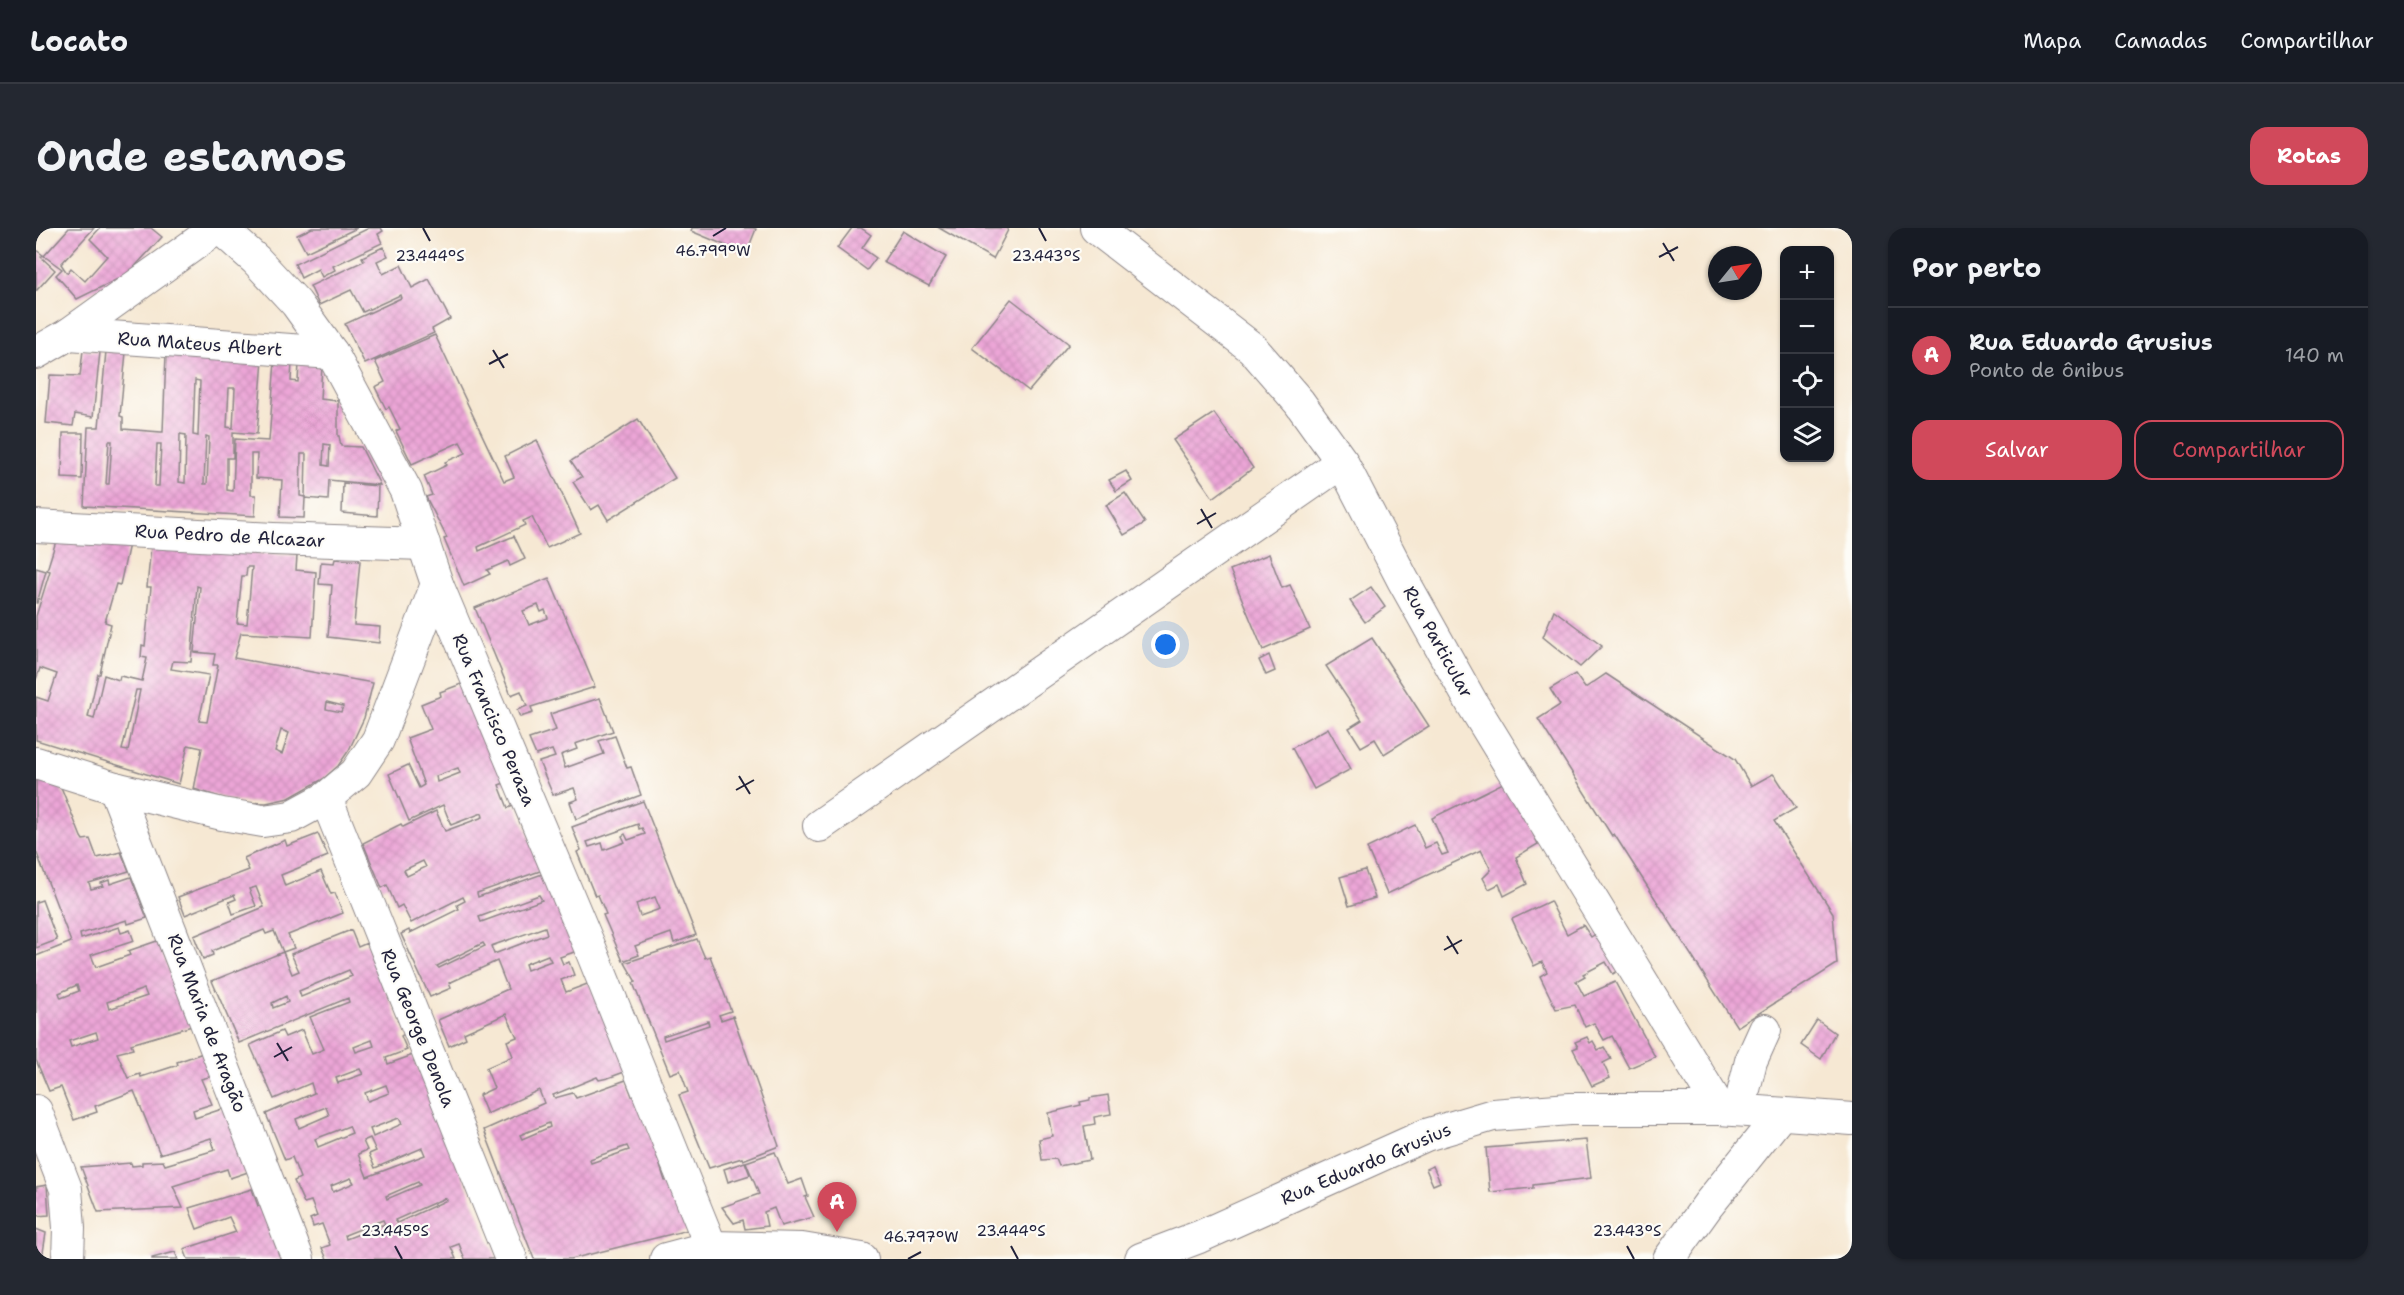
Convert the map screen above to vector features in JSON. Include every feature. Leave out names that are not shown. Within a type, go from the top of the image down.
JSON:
[{"type":"street","points":[[36,353],[69,334],[219,228]]},
{"type":"street","name":"Rua Francisco Peraza","points":[[219,228],[256,260],[296,303],[332,353],[405,491],[437,584],[591,950],[711,1247]]},
{"type":"street","name":"Rua Particular","points":[[1096,228],[1252,348],[1299,402],[1342,462],[1403,579],[1473,705],[1729,1110]]},
{"type":"street","name":"Rua Mateus Albert","points":[[69,334],[332,353]]},
{"type":"street","points":[[819,826],[1342,462]]},
{"type":"street","name":"Rua Pedro de Alcazar","points":[[36,526],[273,539],[424,544]]},
{"type":"street","points":[[36,763],[115,788],[222,814],[263,821],[291,817],[326,798],[356,773],[378,740],[437,584]]},
{"type":"street","name":"Rua Maria de Aragão","points":[[115,788],[298,1259]]},
{"type":"street","name":"Rua George Denola","points":[[326,798],[511,1259]]},
{"type":"street","points":[[1729,1110],[1765,1030]]},
{"type":"street","name":"Rua Eduardo Grusius","points":[[1141,1259],[1199,1237],[1426,1135],[1493,1115],[1570,1109],[1729,1110],[1852,1119]]},
{"type":"street","points":[[36,1111],[66,1189],[69,1228],[68,1259]]},
{"type":"street","points":[[1669,1259],[1708,1205],[1781,1114]]},
{"type":"street","points":[[666,1259],[711,1247],[861,1259]]},
{"type":"building","points":[[69,228],[94,228],[61,264],[67,273],[71,268],[85,281],[107,256],[90,239],[100,228],[151,228],[162,237],[128,274],[77,299],[56,275],[62,269],[44,256]]},
{"type":"building","points":[[312,228],[357,228],[306,252],[297,235]]},
{"type":"building","points":[[369,228],[381,228],[383,231],[378,234],[382,243],[333,266],[335,270],[322,277],[318,269],[301,278],[295,264]]},
{"type":"building","points":[[692,228],[756,229],[746,254],[691,231]]},
{"type":"building","points":[[852,228],[861,228],[871,235],[862,248],[876,258],[867,270],[837,248]]},
{"type":"building","points":[[939,228],[1005,228],[1008,230],[993,259]]},
{"type":"building","points":[[903,231],[946,257],[929,286],[883,262]]},
{"type":"building","points":[[383,247],[388,256],[377,261],[383,274],[401,265],[412,288],[429,279],[450,319],[432,329],[434,333],[365,364],[345,324],[401,298],[400,295],[363,312],[351,290],[319,305],[310,286],[364,261],[362,257]]},
{"type":"building","points":[[36,250],[55,270],[36,291]]},
{"type":"building","points":[[1011,299],[1069,344],[1029,391],[972,348]]},
{"type":"building","points":[[435,335],[504,481],[514,477],[505,456],[537,440],[580,533],[547,548],[532,517],[523,521],[525,525],[478,547],[479,551],[514,536],[525,559],[510,566],[508,561],[487,570],[490,574],[464,586],[444,539],[447,538],[426,497],[432,495],[424,476],[447,465],[445,462],[466,453],[460,442],[412,464],[396,431],[400,429],[389,407],[386,409],[375,387],[385,382],[375,361]]},
{"type":"building","points":[[83,350],[100,352],[93,417],[75,414],[73,426],[46,423],[50,375],[80,376]]},
{"type":"building","points":[[106,351],[126,352],[120,416],[123,417],[123,429],[161,432],[163,432],[166,355],[263,360],[257,434],[233,432],[233,458],[227,458],[227,490],[233,491],[235,439],[269,441],[275,361],[292,361],[291,381],[298,382],[299,363],[322,366],[320,399],[338,401],[338,436],[341,446],[361,447],[380,485],[329,480],[328,500],[305,498],[304,518],[280,517],[282,480],[256,478],[257,454],[251,454],[251,495],[256,495],[255,516],[84,506],[88,427],[99,427]],"holes":[[[195,380],[200,381],[198,436],[193,435]],[[229,388],[235,388],[233,428],[227,427]],[[180,434],[186,435],[185,483],[179,482]],[[206,436],[209,437],[207,484],[204,484]],[[109,441],[112,441],[109,484],[106,484]],[[157,444],[161,444],[159,486],[155,486]],[[324,444],[330,445],[329,466],[323,465]],[[301,454],[306,454],[305,497],[300,496]]]},
{"type":"building","points":[[1214,413],[1253,468],[1213,498],[1173,440]]},
{"type":"building","points":[[638,419],[675,478],[608,520],[599,505],[591,510],[573,482],[582,477],[571,461]]},
{"type":"building","points":[[63,433],[83,433],[82,479],[62,478]]},
{"type":"building","points":[[1126,471],[1132,481],[1116,491],[1109,480]]},
{"type":"building","points":[[343,483],[378,486],[377,516],[342,513]]},
{"type":"building","points":[[1125,493],[1145,523],[1124,535],[1106,505]]},
{"type":"building","points":[[56,541],[129,544],[120,585],[116,584],[105,622],[111,624],[88,717],[94,719],[104,675],[119,680],[120,676],[142,681],[147,658],[141,657],[142,645],[145,646],[151,587],[147,587],[151,546],[297,556],[296,570],[316,572],[312,637],[241,633],[234,658],[373,683],[364,718],[349,750],[338,766],[323,779],[289,798],[266,803],[236,802],[194,789],[202,748],[188,745],[179,784],[36,740],[36,697],[48,701],[57,674],[40,668],[36,680],[36,616],[50,571],[47,570]],"holes":[[[247,567],[252,567],[247,624],[237,623],[242,576],[246,576]],[[197,586],[200,587],[194,652],[215,654],[213,665],[218,665],[207,722],[199,721],[209,675],[171,669],[173,661],[191,662]],[[136,690],[140,690],[128,751],[122,750]],[[327,702],[343,706],[341,712],[326,709]],[[281,730],[289,733],[282,754],[275,751]]]},
{"type":"building","points":[[1269,554],[1282,588],[1290,585],[1310,629],[1263,650],[1230,570]]},
{"type":"building","points":[[335,559],[360,561],[354,625],[380,627],[379,643],[328,637],[332,585],[319,584],[321,562],[334,563]]},
{"type":"building","points":[[36,568],[46,571],[37,603],[36,603]]},
{"type":"building","points":[[549,578],[595,687],[531,707],[533,713],[520,717],[517,710],[527,706],[521,691],[511,695],[475,608]],"holes":[[[538,605],[541,612],[545,610],[548,618],[529,625],[523,611]]]},
{"type":"building","points":[[1371,587],[1385,607],[1365,622],[1350,601]]},
{"type":"building","points":[[1554,610],[1602,646],[1580,667],[1543,637]]},
{"type":"building","points":[[1372,638],[1429,726],[1384,754],[1375,739],[1361,747],[1349,728],[1362,720],[1326,666]]},
{"type":"building","points":[[1269,655],[1275,671],[1266,675],[1259,660]]},
{"type":"building","points":[[1575,674],[1585,688],[1606,674],[1735,759],[1751,786],[1773,774],[1776,777],[1796,808],[1774,821],[1833,913],[1837,964],[1737,1027],[1538,719],[1560,705],[1550,689]]},
{"type":"building","points":[[464,683],[507,782],[499,785],[508,808],[516,805],[543,870],[477,893],[478,897],[545,873],[577,951],[560,957],[563,964],[569,962],[574,975],[561,980],[566,992],[590,983],[627,1071],[599,1080],[597,1077],[553,1095],[555,1098],[573,1093],[576,1098],[626,1080],[632,1096],[637,1094],[665,1181],[672,1180],[688,1230],[571,1259],[534,1259],[484,1130],[544,1103],[539,1090],[487,1114],[479,1095],[494,1088],[486,1068],[513,1056],[507,1041],[517,1037],[506,1014],[464,1033],[466,1038],[449,1046],[438,1020],[508,989],[497,961],[449,983],[451,988],[430,997],[401,934],[409,930],[410,933],[459,909],[457,905],[465,901],[463,897],[411,923],[402,905],[397,908],[387,885],[382,888],[363,843],[401,824],[403,827],[436,811],[445,831],[483,817],[482,813],[451,825],[443,805],[409,821],[389,774],[408,765],[419,788],[424,785],[407,738],[431,729],[421,704],[441,696],[440,692]],"holes":[[[458,768],[460,773],[437,782],[436,776]],[[423,861],[426,867],[407,876],[404,870]],[[539,895],[542,900],[481,922],[479,917]],[[545,927],[547,934],[494,954],[491,946]],[[483,943],[485,946],[439,968],[437,966]],[[548,955],[551,961],[527,970],[525,964]],[[549,1123],[550,1127],[522,1139],[520,1135]],[[627,1146],[629,1150],[591,1163],[590,1159]]]},
{"type":"building","points":[[600,698],[613,731],[575,744],[577,749],[561,755],[565,768],[604,754],[599,741],[615,736],[627,768],[631,767],[641,795],[576,819],[570,802],[578,799],[574,788],[553,795],[539,762],[555,757],[552,750],[536,755],[529,739],[556,730],[550,714]]},
{"type":"building","points":[[1328,728],[1351,769],[1314,789],[1292,748]]},
{"type":"building","points":[[36,779],[61,787],[81,837],[83,840],[90,839],[97,858],[121,852],[129,871],[89,883],[91,889],[103,886],[101,883],[109,880],[110,884],[131,877],[147,918],[128,924],[127,920],[80,934],[81,939],[119,927],[121,933],[130,930],[134,941],[91,955],[96,967],[130,955],[128,951],[157,941],[192,1026],[131,1044],[133,1049],[117,1053],[128,1078],[140,1074],[141,1077],[178,1065],[177,1062],[203,1053],[213,1076],[201,1079],[212,1104],[193,1110],[195,1118],[225,1108],[251,1171],[230,1178],[227,1169],[173,1186],[183,1208],[98,1212],[81,1167],[131,1163],[132,1166],[142,1165],[142,1162],[163,1161],[165,1165],[215,1150],[211,1138],[160,1154],[134,1091],[95,1106],[97,1112],[74,1120],[61,1087],[49,1091],[36,1060],[36,956],[71,942],[36,851]],"holes":[[[77,985],[79,991],[61,998],[59,993]],[[144,989],[147,996],[109,1009],[107,1002]],[[96,1032],[98,1038],[71,1047],[69,1041]]]},
{"type":"building","points":[[1507,781],[1538,844],[1516,857],[1527,884],[1504,896],[1499,884],[1489,889],[1483,878],[1491,870],[1481,850],[1387,894],[1367,848],[1415,825],[1425,848],[1436,843],[1442,855],[1448,853],[1432,818]]},
{"type":"building","points":[[643,801],[696,935],[674,943],[671,933],[635,946],[639,955],[623,961],[603,915],[606,914],[598,895],[595,896],[577,852],[581,850],[572,827]],"holes":[[[638,824],[639,829],[642,828],[645,834],[628,840],[625,834],[622,836],[625,842],[604,850],[602,843],[589,847],[587,842]],[[655,897],[660,909],[640,916],[636,904]]]},
{"type":"building","points":[[318,834],[328,856],[281,875],[285,886],[321,871],[331,894],[335,893],[343,913],[288,935],[294,948],[283,952],[274,931],[266,934],[264,930],[212,951],[213,955],[203,959],[194,936],[264,907],[256,887],[249,889],[256,906],[233,914],[229,902],[236,899],[234,895],[185,915],[178,897],[249,870],[244,858],[285,840],[287,846]]},
{"type":"building","points":[[1365,870],[1375,898],[1349,906],[1340,877]]},
{"type":"building","points":[[42,900],[57,940],[36,948],[36,902]]},
{"type":"building","points":[[1550,901],[1567,934],[1583,925],[1591,937],[1600,931],[1622,968],[1613,974],[1606,962],[1583,974],[1585,976],[1576,981],[1584,996],[1615,982],[1655,1057],[1629,1068],[1612,1036],[1604,1040],[1594,1023],[1585,1027],[1575,1005],[1556,1009],[1540,976],[1547,972],[1542,962],[1534,966],[1512,919]]},
{"type":"building","points":[[351,930],[358,947],[367,943],[404,1034],[401,1036],[407,1050],[386,1058],[388,1064],[413,1055],[497,1259],[465,1259],[459,1244],[451,1247],[456,1259],[327,1259],[322,1248],[330,1245],[322,1224],[313,1227],[310,1219],[317,1216],[311,1201],[304,1203],[294,1181],[300,1178],[292,1157],[285,1160],[266,1114],[314,1093],[311,1083],[274,1099],[250,1045],[282,1031],[285,1037],[302,1030],[312,1054],[324,1049],[310,1017],[349,1002],[348,998],[239,1043],[212,981],[283,952],[292,974],[299,971],[291,954]],"holes":[[[349,970],[352,976],[301,997],[299,991]],[[286,996],[288,1002],[273,1008],[272,1003]],[[372,1040],[374,1046],[356,1052],[354,1047]],[[360,1069],[363,1074],[338,1083],[336,1078]],[[386,1085],[389,1093],[368,1101],[365,1093]],[[326,1107],[329,1115],[299,1128],[296,1119]],[[399,1118],[402,1124],[373,1137],[370,1129]],[[349,1126],[352,1133],[318,1147],[315,1139]],[[370,1138],[376,1151],[369,1154],[375,1168],[422,1148],[425,1155],[367,1177],[358,1154],[367,1150],[363,1141]],[[351,1178],[354,1183],[333,1192],[331,1186]],[[418,1182],[420,1185],[387,1199],[386,1196]],[[445,1198],[447,1200],[397,1223],[395,1220]],[[383,1220],[385,1224],[346,1239],[345,1235]]]},
{"type":"building","points":[[697,939],[705,958],[710,956],[731,1011],[719,1015],[721,1020],[733,1016],[779,1146],[743,1160],[742,1158],[709,1168],[679,1095],[688,1092],[680,1070],[670,1074],[633,983],[636,982],[625,963]],"holes":[[[708,1021],[709,1025],[664,1040],[663,1036]]]},
{"type":"building","points":[[1817,1020],[1835,1033],[1821,1059],[1801,1045]]},
{"type":"building","points":[[1587,1037],[1590,1043],[1593,1041],[1598,1050],[1604,1047],[1611,1059],[1603,1063],[1610,1078],[1592,1086],[1573,1049],[1578,1047],[1575,1042]]},
{"type":"building","points":[[1108,1095],[1111,1114],[1094,1117],[1095,1124],[1084,1126],[1090,1160],[1059,1166],[1056,1159],[1042,1160],[1039,1139],[1052,1136],[1048,1113],[1081,1105],[1080,1102],[1090,1100],[1090,1098]]},
{"type":"building","points":[[1586,1140],[1591,1178],[1533,1185],[1533,1188],[1490,1192],[1486,1148]]},
{"type":"building","points":[[775,1152],[788,1184],[802,1179],[808,1196],[805,1197],[814,1217],[781,1226],[774,1208],[764,1212],[767,1226],[745,1229],[743,1220],[734,1223],[722,1207],[759,1194],[746,1162]]},
{"type":"building","points":[[745,1162],[750,1175],[728,1182],[724,1169]]},
{"type":"building","points":[[1433,1166],[1440,1182],[1433,1185],[1426,1169]]},
{"type":"building","points":[[47,1185],[49,1215],[36,1216],[36,1187]]},
{"type":"building","points":[[252,1189],[258,1206],[264,1204],[287,1259],[188,1259],[184,1249],[236,1232],[229,1217],[197,1229],[189,1208]]},
{"type":"building","points":[[36,1229],[46,1233],[42,1259],[36,1259]]},
{"type":"building","points":[[175,1252],[178,1259],[152,1259],[152,1258]]},
{"type":"place","name":"Rua Eduardo Grusius","points":[[837,1232]]}]
